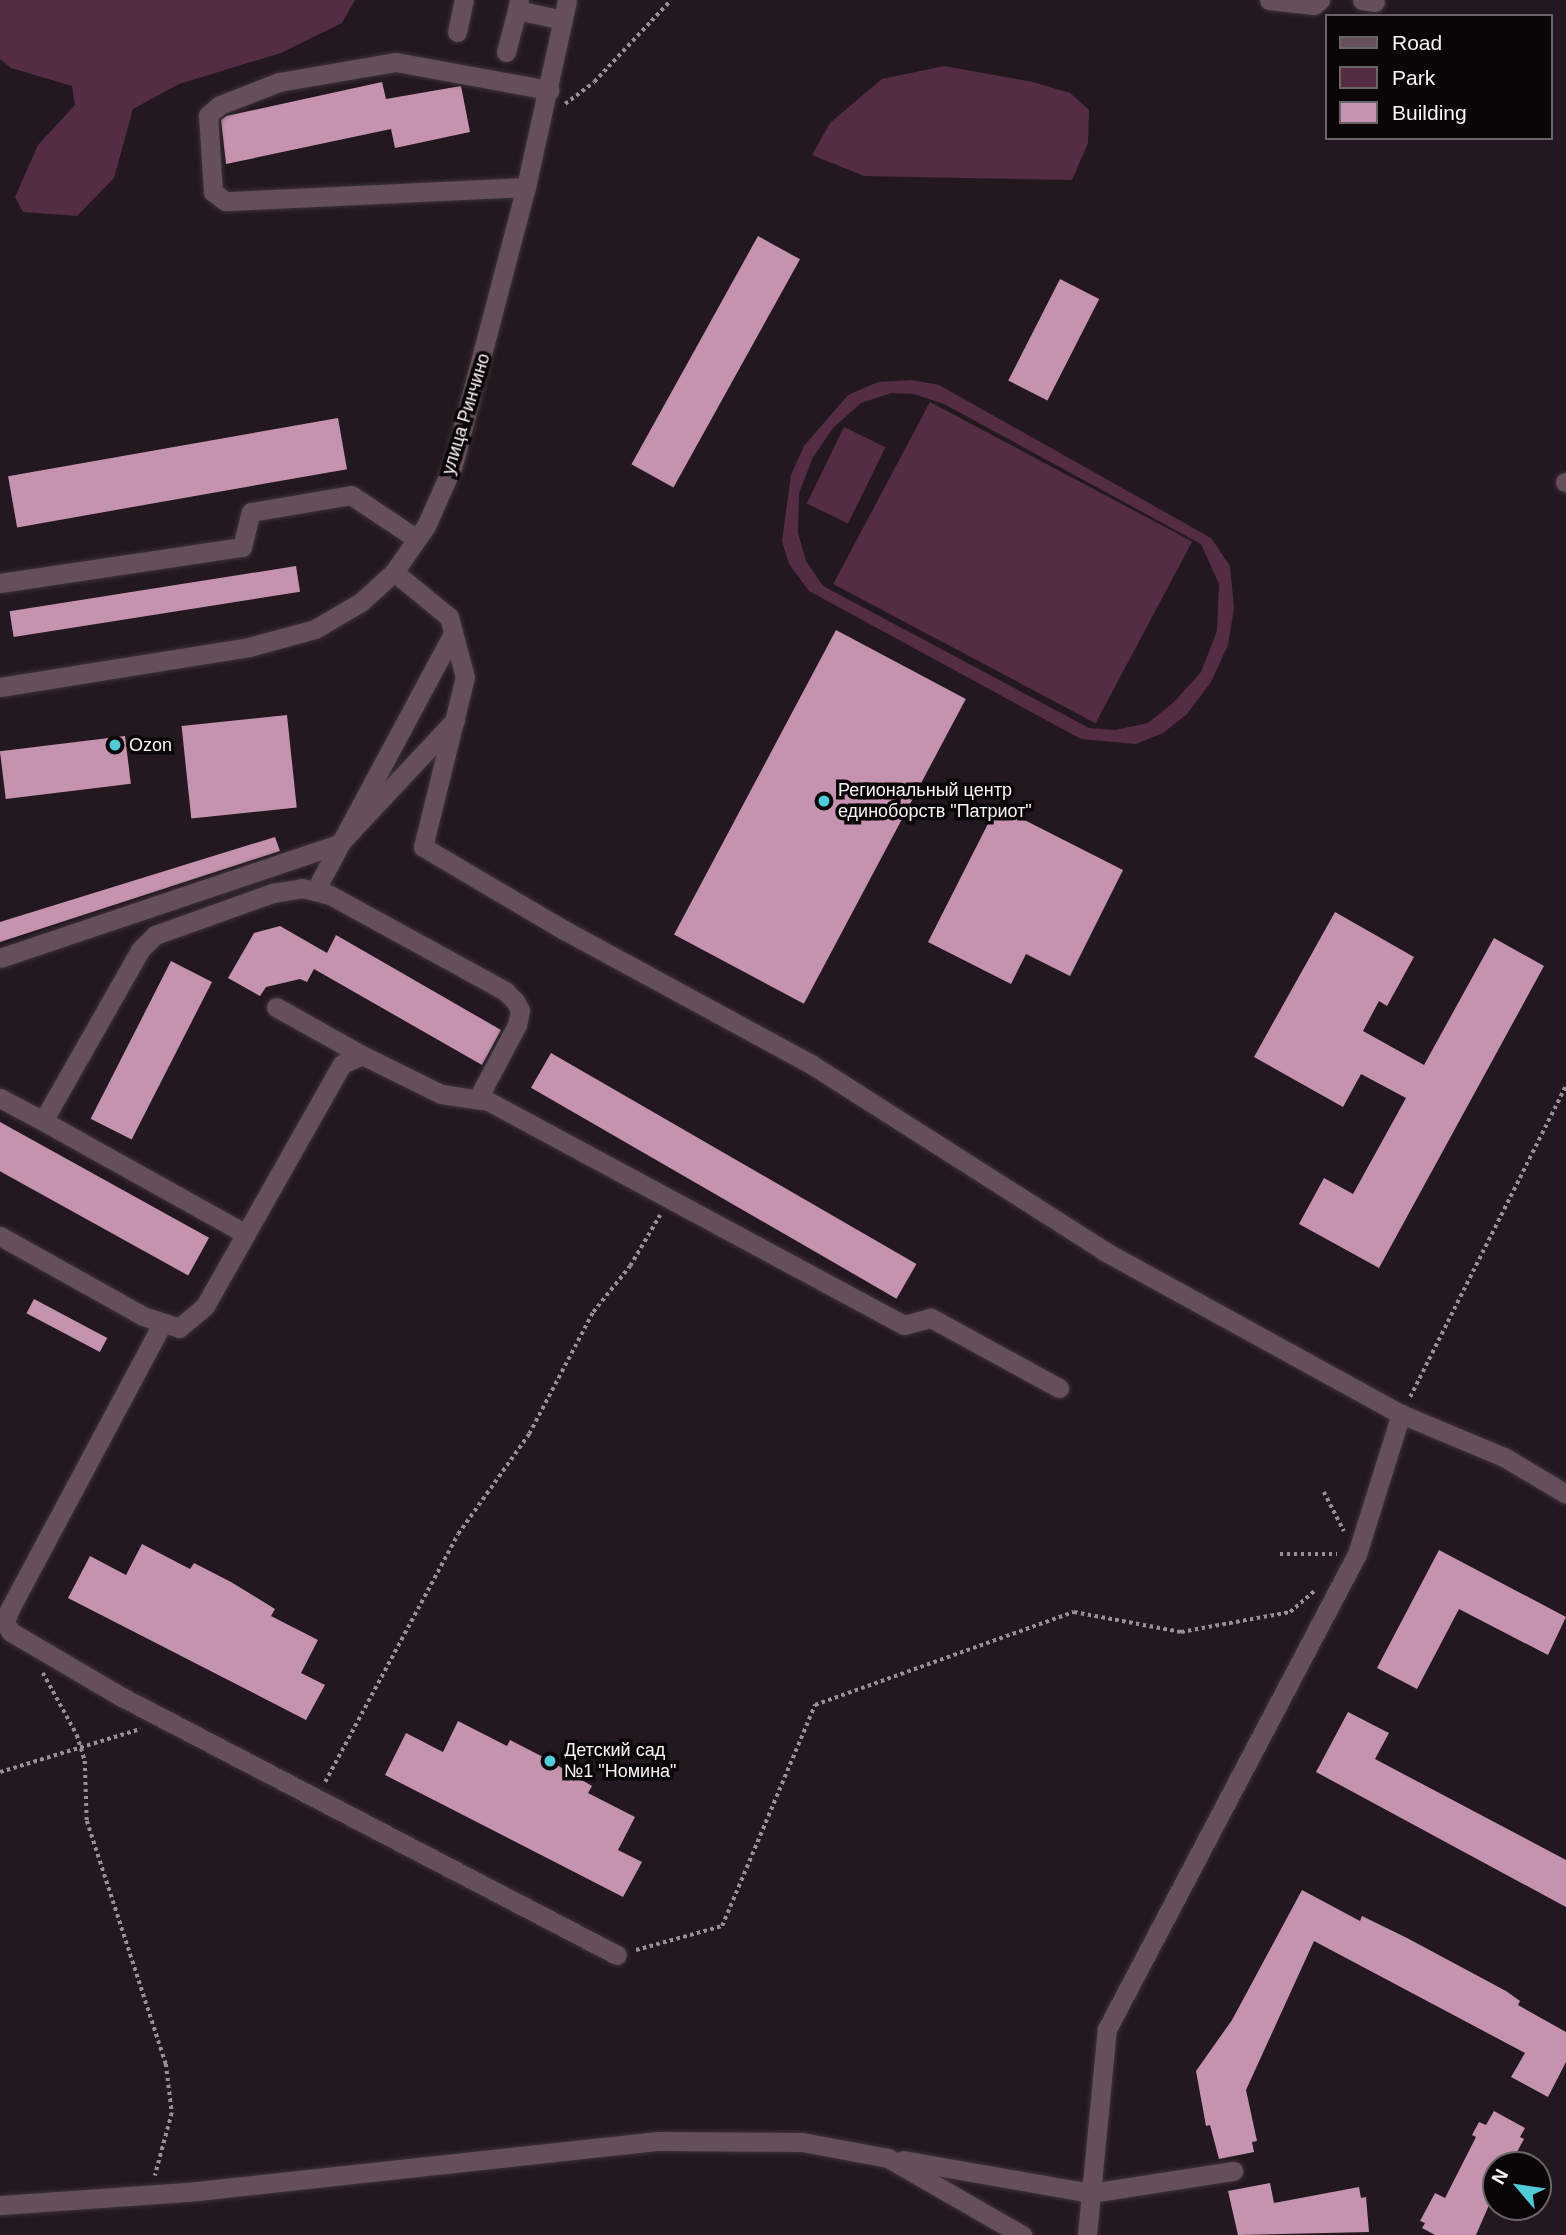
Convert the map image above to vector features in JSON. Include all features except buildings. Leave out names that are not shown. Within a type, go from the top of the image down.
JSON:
[{"type":"street","points":[[457,32],[464,0]]},
{"type":"street","name":"улица Ринчино","points":[[0,687],[249,647],[315,629],[361,602],[394,572],[417,538],[453,465],[543,120],[567,0]]},
{"type":"street","points":[[1269,0],[1314,5],[1320,0]]},
{"type":"street","points":[[506,52],[518,5],[563,20]]},
{"type":"street","points":[[526,187],[225,201],[213,192],[208,115],[220,105],[279,82],[396,62],[549,90]]},
{"type":"street","points":[[0,583],[242,547],[251,512],[351,495],[417,538]]},
{"type":"street","points":[[394,572],[449,617],[465,677],[423,847],[811,1064],[1104,1251],[1401,1414],[1504,1457],[1566,1494]]},
{"type":"street","points":[[316,889],[453,634]]},
{"type":"street","points":[[0,958],[340,844],[456,719]]},
{"type":"street","points":[[43,1121],[147,941],[272,893],[316,889],[505,991],[515,1002],[520,1010],[517,1025],[478,1098]]},
{"type":"street","points":[[276,1007],[362,1055],[441,1094],[478,1098],[904,1325],[931,1318],[1059,1388]]},
{"type":"street","points":[[0,1236],[162,1324],[180,1328],[191,1321],[246,1234],[342,1064],[362,1055]]},
{"type":"street","points":[[0,1098],[246,1234]]},
{"type":"street","points":[[162,1324],[9,1610],[5,1623],[11,1633],[316,1798],[617,1955]]},
{"type":"street","points":[[1087,2235],[1107,2029],[1357,1554],[1401,1414]]},
{"type":"street","points":[[0,2205],[152,2192],[188,2192],[657,2141],[802,2142],[1091,2193],[1233,2171]]},
{"type":"street","points":[[888,2158],[1022,2235]]},
{"type":"path","points":[[543,120],[594,82],[671,0]]},
{"type":"path","points":[[1401,1414],[1566,1087]]},
{"type":"path","points":[[316,1798],[458,1534],[488,1497],[529,1434],[593,1312],[630,1266],[670,1198]]},
{"type":"path","points":[[1280,1554],[1357,1554],[1324,1492]]},
{"type":"path","points":[[617,1955],[722,1926],[815,1704],[1074,1612],[1181,1632],[1290,1612],[1318,1588]]},
{"type":"path","points":[[31,1645],[82,1750],[87,1821],[166,2064],[172,2113],[152,2192]]},
{"type":"path","points":[[0,1772],[82,1750],[143,1728],[153,1729]]},
{"type":"green space","points":[[0,0],[355,0],[342,23],[281,53],[179,84],[133,109],[114,178],[77,216],[23,212],[15,197],[38,145],[75,105],[72,86],[11,68],[0,59]]},
{"type":"green space","points":[[944,66],[1033,82],[1070,93],[1089,110],[1088,143],[1072,180],[864,176],[812,155],[830,123],[882,79]]},
{"type":"green space","points":[[912,380],[939,385],[1211,538],[1230,566],[1234,608],[1228,645],[1211,682],[1187,714],[1163,733],[1136,744],[1081,739],[809,591],[789,564],[782,541],[791,475],[804,446],[848,395],[878,382]],"holes":[[[891,393],[914,394],[944,404],[1201,544],[1219,584],[1217,631],[1201,672],[1174,702],[1148,723],[1115,730],[1089,728],[823,586],[806,561],[798,533],[799,493],[813,457],[834,427],[861,403]]]},
{"type":"green space","points":[[930,402],[1192,541],[1096,723],[833,584]]},
{"type":"green space","points":[[844,427],[885,447],[848,524],[807,503]]},
{"type":"place","name":"Ozon","points":[[115,745]]},
{"type":"place","name":"Региональный центр единоборств \"Патриот\"","points":[[824,801]]},
{"type":"place","name":"Детский сад №1 \"Номина\"","points":[[550,1761]]}]
